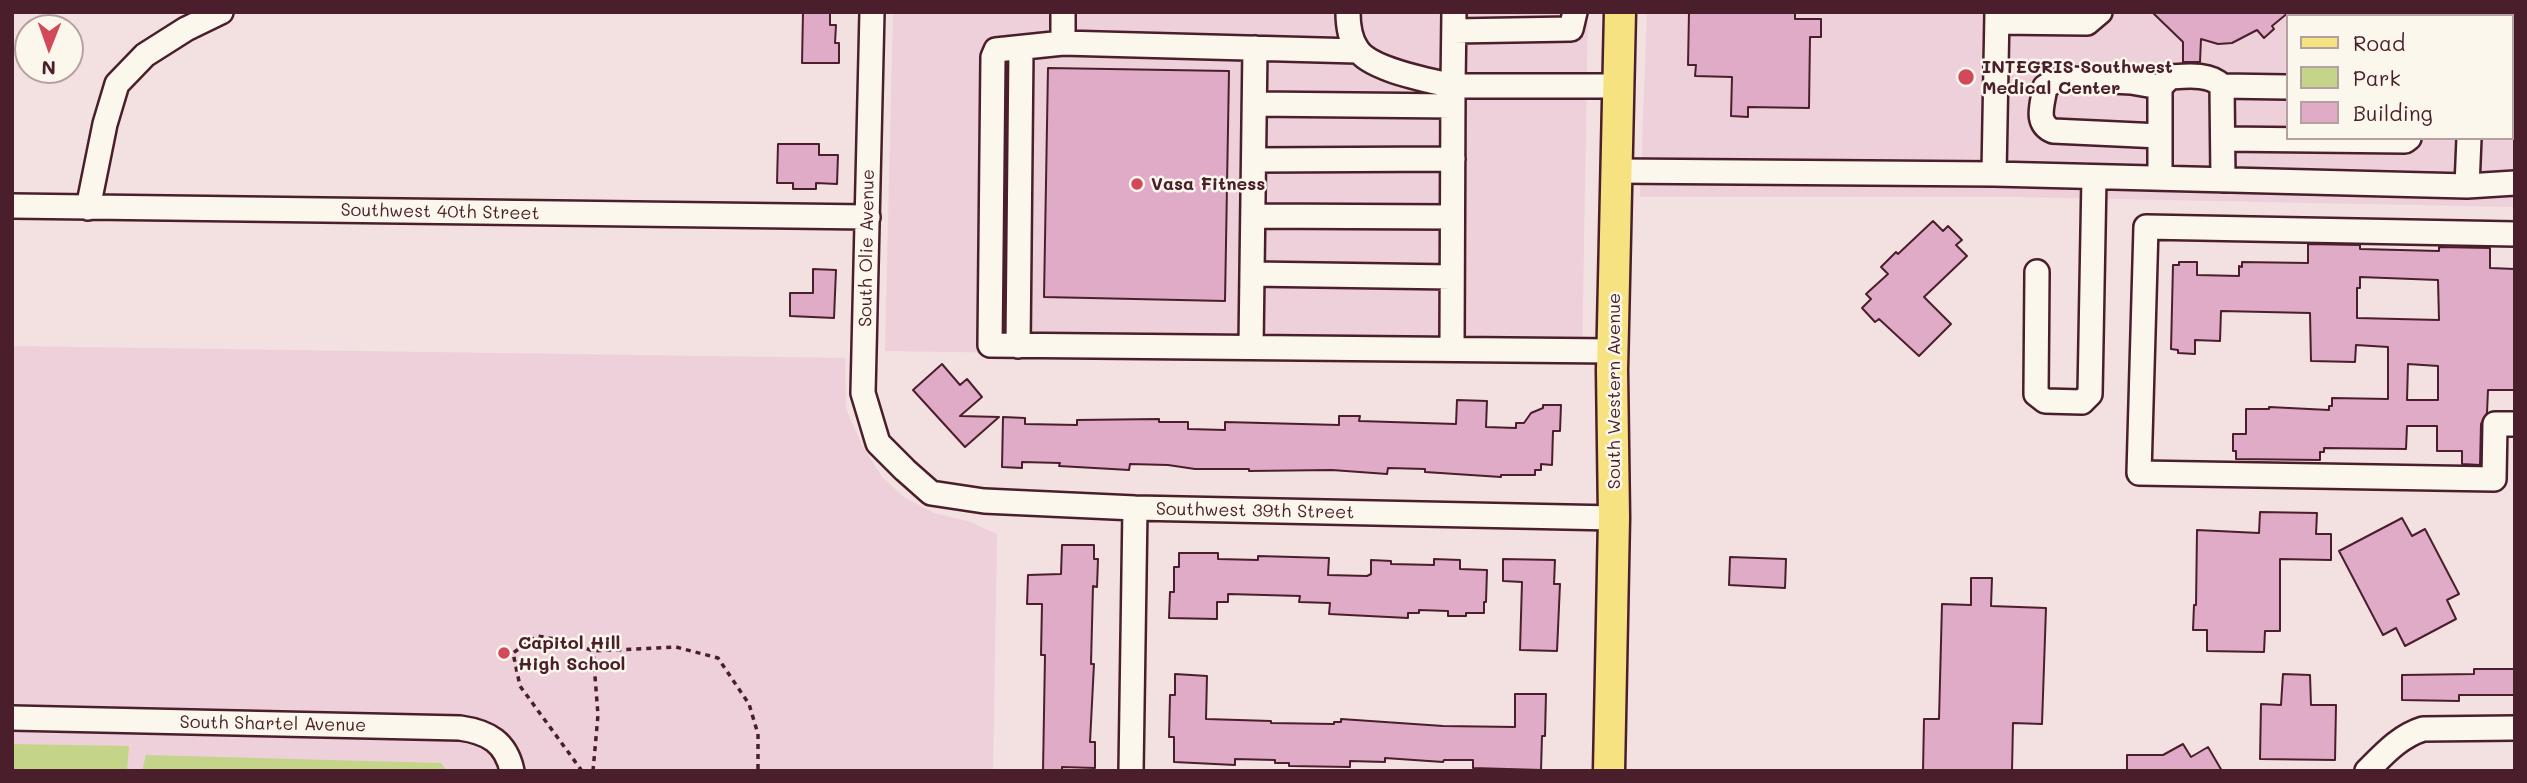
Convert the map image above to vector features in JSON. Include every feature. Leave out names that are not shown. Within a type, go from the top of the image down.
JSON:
[{"type":"main road","name":"South Western Avenue","points":[[1609,771],[1620,12]]},
{"type":"street","points":[[88,208],[105,124],[117,84],[145,55],[186,29],[221,12]]},
{"type":"street","name":"South Olie Avenue","points":[[872,12],[863,393],[878,443],[905,470]]},
{"type":"street","points":[[1063,12],[1063,43]]},
{"type":"street","points":[[1348,12],[1348,25],[1357,51]]},
{"type":"street","points":[[1994,174],[1997,17],[2087,23],[2099,12]]},
{"type":"street","points":[[1452,349],[1454,22],[1573,20]]},
{"type":"street","points":[[1453,96],[1390,71],[1357,51],[1063,43],[996,50],[993,57],[990,345],[1613,351]]},
{"type":"street","points":[[1251,346],[1255,48]]},
{"type":"street","points":[[2160,178],[2160,87],[2170,77],[2193,75],[2217,81],[2222,86],[2223,180]]},
{"type":"street","points":[[2160,87],[2131,82],[2056,80],[2045,87],[2040,121],[2044,127],[2053,131],[2160,136]]},
{"type":"street","points":[[1255,104],[1619,86]]},
{"type":"street","points":[[2222,86],[2286,87]]},
{"type":"street","points":[[2224,139],[2286,140]]},
{"type":"street","points":[[2314,140],[2406,140]]},
{"type":"street","points":[[2467,186],[2469,140]]},
{"type":"street","points":[[1254,160],[1452,159]]},
{"type":"street","points":[[1616,171],[1994,174],[2467,186],[2515,183]]},
{"type":"street","points":[[2037,272],[2036,394],[2045,401],[2082,402],[2090,394],[2094,177]]},
{"type":"street","name":"Southwest 40th Street","points":[[12,206],[868,217]]},
{"type":"street","points":[[1253,216],[1452,216]]},
{"type":"street","points":[[2515,234],[2146,227],[2139,473],[2494,478],[2495,424],[2515,424]]},
{"type":"street","points":[[1252,274],[1452,277]]},
{"type":"street","name":"Southwest 39th Street","points":[[905,470],[931,493],[984,501],[1135,508],[1614,518]]},
{"type":"street","points":[[1131,771],[1135,508]]},
{"type":"street","name":"South Shartel Avenue","points":[[12,718],[460,729],[486,734],[504,747],[513,771]]},
{"type":"street","points":[[2367,771],[2400,740],[2423,729],[2515,728]]},
{"type":"path","points":[[582,771],[520,686],[513,653],[537,636],[568,641],[593,651],[676,647],[718,658],[749,704],[758,734],[758,771]]},
{"type":"path","points":[[593,651],[598,715],[593,771]]},
{"type":"shaded area","points":[[893,12],[1588,12],[1582,359],[1550,361],[885,351]]},
{"type":"shaded area","name":"INTEGRIS Southwest Medical Center","points":[[1647,12],[2515,12],[2515,207],[2015,197],[1640,197]]},
{"type":"shaded area","name":"Capitol Hill High School","points":[[12,346],[845,358],[846,409],[863,447],[882,477],[904,497],[934,513],[970,522],[997,534],[993,771],[12,771]]},
{"type":"green space","points":[[12,744],[129,746],[127,771],[12,771]]},
{"type":"green space","points":[[146,755],[441,763],[447,771],[142,771]]},
{"type":"building","points":[[803,12],[830,12],[830,25],[836,25],[835,43],[839,43],[839,63],[802,63]]},
{"type":"building","points":[[1689,12],[1795,12],[1795,19],[1821,19],[1821,37],[1810,37],[1809,108],[1748,107],[1748,117],[1731,116],[1732,77],[1695,76],[1696,65],[1688,65]]},
{"type":"building","points":[[2152,12],[2289,12],[2272,26],[2274,29],[2264,38],[2257,30],[2232,43],[2218,44],[2201,39],[2200,62],[2183,62],[2183,42]]},
{"type":"building","name":"Vasa Fitness","points":[[1048,68],[1229,71],[1225,301],[1044,297]]},
{"type":"building","points":[[778,144],[819,144],[819,155],[838,155],[837,184],[816,183],[816,189],[793,189],[793,183],[777,183]]},
{"type":"building","points":[[1933,221],[1943,231],[1948,226],[1962,240],[1956,245],[1967,256],[1924,297],[1951,324],[1919,356],[1879,319],[1875,322],[1862,308],[1871,299],[1866,294],[1888,274],[1881,267]]},
{"type":"building","points":[[2308,244],[2360,245],[2360,249],[2439,251],[2439,247],[2490,248],[2490,268],[2515,269],[2515,390],[2488,390],[2487,413],[2481,424],[2480,465],[2462,464],[2462,451],[2437,451],[2437,426],[2407,426],[2406,449],[2324,448],[2324,452],[2320,452],[2320,460],[2236,459],[2233,434],[2246,434],[2246,409],[2269,407],[2329,410],[2332,398],[2388,399],[2388,347],[2356,345],[2355,362],[2311,361],[2310,313],[2221,311],[2220,341],[2195,340],[2195,354],[2178,353],[2178,350],[2171,349],[2173,265],[2179,265],[2179,262],[2197,262],[2197,275],[2239,276],[2242,262],[2308,263]],"holes":[[[2360,277],[2438,280],[2439,320],[2357,318],[2357,288],[2360,288]],[[2408,364],[2438,366],[2438,400],[2407,400]]]},
{"type":"building","points":[[813,269],[836,270],[834,318],[790,316],[790,293],[813,293]]},
{"type":"building","points":[[942,364],[960,385],[967,379],[982,397],[960,416],[999,417],[965,447],[913,390]]},
{"type":"building","points":[[1457,400],[1487,401],[1486,427],[1516,428],[1516,423],[1524,423],[1531,413],[1543,408],[1543,405],[1561,405],[1560,431],[1553,431],[1552,465],[1541,464],[1541,470],[1535,470],[1535,475],[1501,477],[1388,468],[1387,474],[1332,470],[1195,469],[1130,464],[1129,470],[1022,462],[1022,468],[1002,467],[1003,417],[1025,418],[1025,424],[1077,425],[1077,420],[1159,419],[1159,422],[1188,422],[1188,429],[1225,430],[1225,422],[1339,425],[1339,416],[1360,416],[1359,421],[1456,424]]},
{"type":"building","points":[[2260,512],[2317,513],[2316,534],[2331,534],[2331,560],[2280,559],[2280,631],[2265,631],[2264,652],[2207,651],[2207,630],[2193,630],[2197,530],[2259,533]]},
{"type":"building","points":[[2402,518],[2412,536],[2425,529],[2459,594],[2447,600],[2456,619],[2405,646],[2396,628],[2383,635],[2339,551]]},
{"type":"building","points":[[1062,545],[1094,545],[1094,559],[1098,559],[1097,587],[1093,586],[1091,664],[1094,664],[1090,742],[1095,742],[1095,768],[1062,767],[1062,771],[1043,771],[1045,655],[1041,655],[1042,604],[1027,604],[1028,575],[1061,574]]},
{"type":"building","points":[[1179,553],[1218,553],[1218,559],[1258,560],[1258,556],[1329,558],[1328,575],[1367,576],[1371,574],[1371,560],[1391,561],[1391,564],[1434,565],[1434,559],[1460,560],[1460,569],[1487,570],[1486,602],[1484,613],[1448,616],[1448,611],[1419,610],[1419,613],[1408,613],[1408,618],[1329,614],[1330,603],[1299,602],[1300,596],[1228,594],[1228,602],[1217,602],[1217,619],[1169,618],[1170,592],[1174,592],[1174,567],[1179,567]]},
{"type":"building","points":[[1730,557],[1786,559],[1785,588],[1729,585]]},
{"type":"building","points":[[1503,559],[1555,560],[1554,584],[1560,584],[1557,651],[1520,650],[1522,582],[1503,581]]},
{"type":"building","points":[[1971,578],[1992,578],[1991,606],[2046,608],[2042,724],[2013,723],[2012,771],[1923,771],[1924,719],[1939,719],[1942,604],[1971,605]]},
{"type":"building","points":[[2474,669],[2515,669],[2515,695],[2459,695],[2459,701],[2402,700],[2402,675],[2474,674]]},
{"type":"building","points":[[1175,674],[1207,676],[1206,719],[1271,723],[1334,724],[1341,722],[1341,719],[1443,726],[1515,727],[1515,694],[1546,694],[1541,770],[1473,768],[1473,760],[1443,762],[1385,758],[1385,762],[1350,761],[1350,767],[1289,766],[1289,763],[1275,763],[1275,760],[1235,759],[1235,765],[1174,762],[1174,737],[1169,737],[1170,695],[1175,695]]},
{"type":"building","points":[[2283,674],[2310,675],[2311,705],[2336,705],[2335,760],[2260,759],[2261,704],[2281,705]]},
{"type":"building","points":[[2183,744],[2191,757],[2208,747],[2222,771],[2127,771],[2127,755],[2163,755]]},
{"type":"place","name":"INTEGRIS Southwest Medical Center","points":[[1966,77]]},
{"type":"place","name":"Vasa Fitness","points":[[1137,184]]},
{"type":"place","name":"Capitol Hill High School","points":[[504,653]]}]
